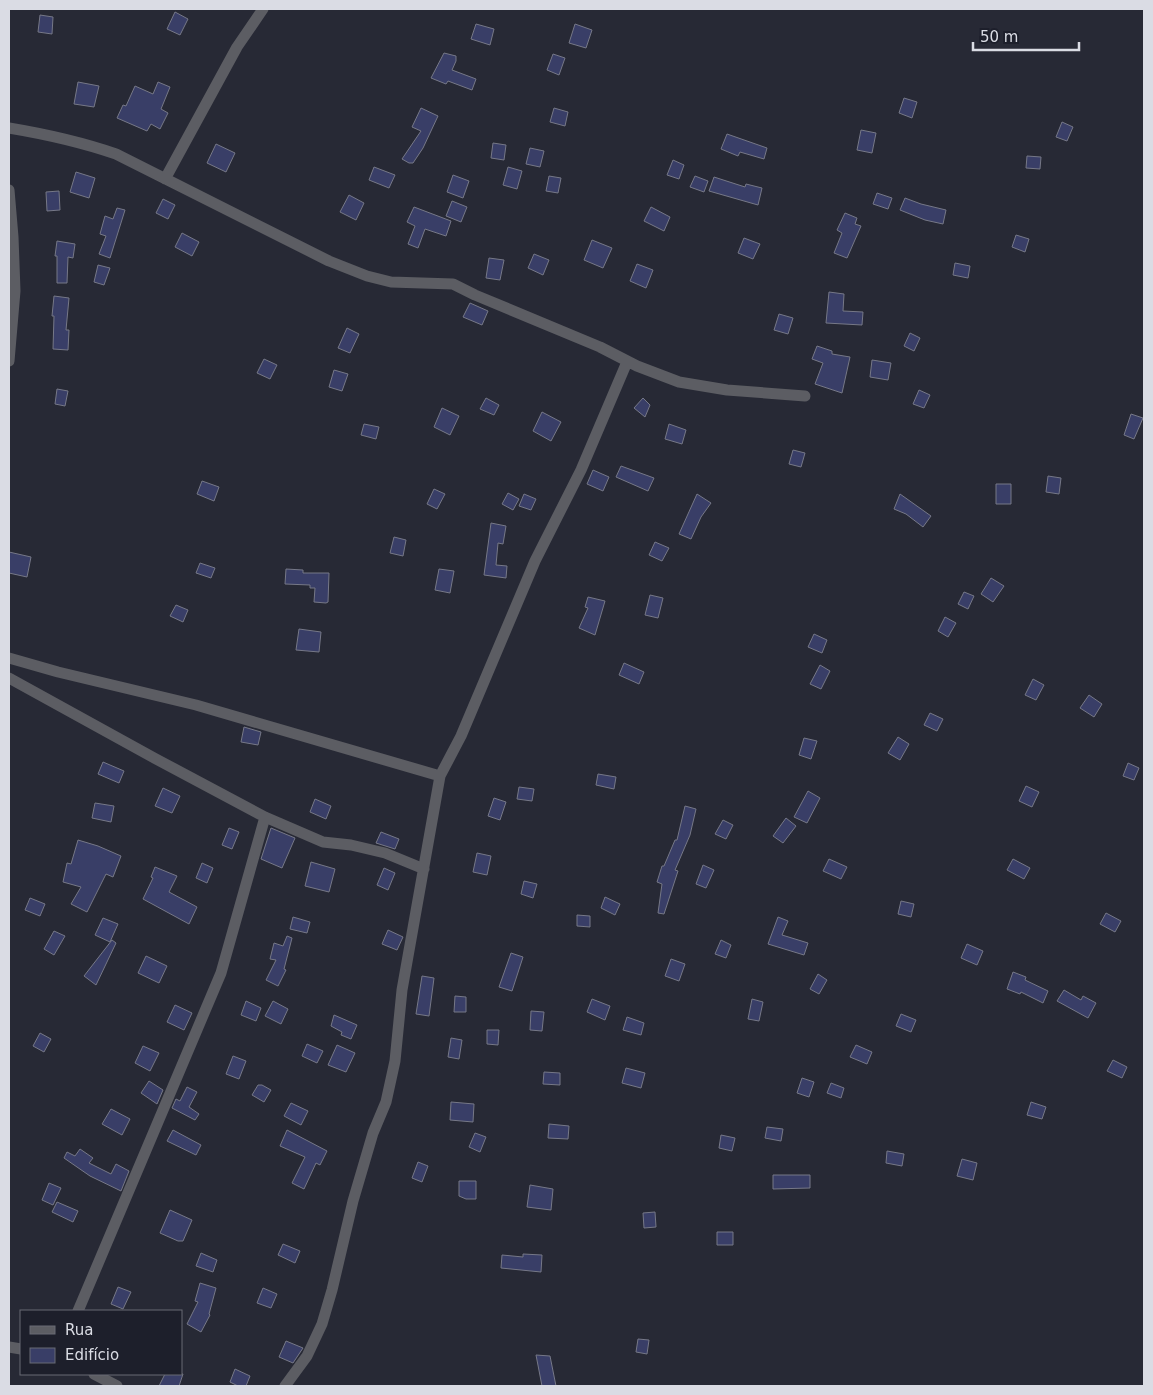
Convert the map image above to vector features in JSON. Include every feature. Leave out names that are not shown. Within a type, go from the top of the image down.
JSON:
[{"type":"street","points":[[165,178],[237,47],[263,9]]},
{"type":"street","points":[[9,128],[87,144],[116,154],[329,261],[359,273],[391,282],[453,284],[600,347],[627,362],[679,382],[727,390],[805,396]]},
{"type":"street","points":[[9,190],[15,291],[9,361]]},
{"type":"street","points":[[285,1386],[308,1356],[322,1324],[373,1133],[386,1102],[395,1061],[402,990],[440,776],[461,736],[535,562],[582,470],[627,362]]},
{"type":"street","points":[[9,658],[58,672],[196,705],[440,776]]},
{"type":"street","points":[[9,678],[139,750],[265,816],[323,842],[351,845],[385,853],[424,868]]},
{"type":"street","points":[[78,1310],[221,973],[265,816]]},
{"type":"street","points":[[96,1375],[117,1386]]},
{"type":"building","points":[[175,12],[188,19],[180,35],[167,29]]},
{"type":"building","points":[[40,15],[53,17],[52,34],[38,32]]},
{"type":"building","points":[[476,24],[494,29],[490,45],[471,39]]},
{"type":"building","points":[[575,24],[592,30],[586,48],[569,43]]},
{"type":"building","points":[[444,53],[456,56],[452,70],[476,79],[472,90],[448,81],[446,84],[431,78]]},
{"type":"building","points":[[553,54],[565,58],[559,75],[547,70]]},
{"type":"building","points":[[78,82],[99,86],[94,107],[74,104]]},
{"type":"building","points":[[158,82],[170,87],[161,109],[168,113],[160,129],[151,124],[147,131],[117,118],[123,105],[126,106],[135,86],[153,94]]},
{"type":"building","points":[[904,98],[917,102],[912,118],[899,113]]},
{"type":"building","points":[[421,108],[438,116],[423,148],[413,163],[409,163],[402,159],[421,131],[412,127]]},
{"type":"building","points":[[554,108],[568,112],[565,126],[550,122]]},
{"type":"building","points":[[1062,122],[1073,127],[1067,141],[1056,137]]},
{"type":"building","points":[[861,130],[876,133],[872,153],[857,150]]},
{"type":"building","points":[[727,134],[767,148],[764,159],[740,152],[738,156],[721,149]]},
{"type":"building","points":[[493,143],[506,145],[504,160],[491,158]]},
{"type":"building","points":[[216,144],[235,153],[226,172],[207,163]]},
{"type":"building","points":[[530,148],[544,151],[540,167],[526,164]]},
{"type":"building","points":[[1027,156],[1041,157],[1040,169],[1026,168]]},
{"type":"building","points":[[673,160],[684,165],[679,179],[667,175]]},
{"type":"building","points":[[374,167],[395,175],[389,188],[369,180]]},
{"type":"building","points":[[508,167],[522,171],[517,189],[503,185]]},
{"type":"building","points":[[76,172],[95,178],[89,198],[70,192]]},
{"type":"building","points":[[453,175],[469,181],[463,198],[447,192]]},
{"type":"building","points":[[549,176],[561,178],[558,193],[546,191]]},
{"type":"building","points":[[695,176],[708,181],[704,192],[690,187]]},
{"type":"building","points":[[714,177],[745,187],[746,184],[762,188],[758,205],[709,191]]},
{"type":"building","points":[[59,191],[60,210],[47,211],[46,192]]},
{"type":"building","points":[[877,193],[892,198],[888,209],[873,204]]},
{"type":"building","points":[[349,195],[364,203],[356,220],[340,212]]},
{"type":"building","points":[[905,198],[946,210],[943,224],[925,220],[900,210]]},
{"type":"building","points":[[163,199],[175,205],[168,219],[156,213]]},
{"type":"building","points":[[452,201],[467,207],[461,222],[446,216]]},
{"type":"building","points":[[414,207],[451,221],[446,236],[425,229],[418,248],[408,244],[415,226],[407,222]]},
{"type":"building","points":[[651,207],[670,217],[664,231],[644,221]]},
{"type":"building","points":[[117,208],[125,210],[110,258],[99,254],[106,236],[100,234],[105,216],[113,219]]},
{"type":"building","points":[[845,213],[857,218],[855,224],[861,226],[847,258],[834,253],[842,233],[837,230]]},
{"type":"building","points":[[182,233],[199,242],[192,256],[175,247]]},
{"type":"building","points":[[1016,235],[1029,239],[1025,252],[1012,247]]},
{"type":"building","points":[[744,238],[760,244],[753,259],[738,253]]},
{"type":"building","points":[[592,240],[612,248],[603,268],[584,260]]},
{"type":"building","points":[[57,241],[75,244],[73,258],[68,257],[67,283],[57,283],[57,256],[55,256]]},
{"type":"building","points":[[534,254],[549,260],[543,275],[528,268]]},
{"type":"building","points":[[489,258],[504,260],[500,280],[486,278]]},
{"type":"building","points":[[955,263],[970,266],[968,278],[953,275]]},
{"type":"building","points":[[637,264],[653,270],[646,288],[630,281]]},
{"type":"building","points":[[98,265],[110,268],[104,285],[94,282]]},
{"type":"building","points":[[829,292],[844,294],[843,311],[863,312],[862,325],[826,323]]},
{"type":"building","points":[[54,296],[69,298],[66,330],[69,330],[68,350],[53,349],[54,316],[52,316]]},
{"type":"building","points":[[470,303],[488,311],[482,325],[463,317]]},
{"type":"building","points":[[779,314],[793,318],[788,334],[774,330]]},
{"type":"building","points":[[347,328],[359,334],[350,353],[338,348]]},
{"type":"building","points":[[910,333],[920,338],[914,351],[904,346]]},
{"type":"building","points":[[817,346],[832,351],[832,354],[850,357],[842,393],[815,384],[823,363],[812,359]]},
{"type":"building","points":[[264,359],[277,365],[270,379],[257,373]]},
{"type":"building","points":[[872,360],[891,363],[888,380],[870,377]]},
{"type":"building","points":[[334,370],[348,374],[342,391],[329,387]]},
{"type":"building","points":[[57,389],[68,391],[65,406],[55,404]]},
{"type":"building","points":[[919,390],[930,395],[924,408],[913,404]]},
{"type":"building","points":[[486,398],[499,405],[494,415],[480,409]]},
{"type":"building","points":[[643,398],[650,405],[645,417],[634,408]]},
{"type":"building","points":[[442,408],[459,416],[450,435],[434,427]]},
{"type":"building","points":[[542,412],[561,422],[551,441],[533,431]]},
{"type":"building","points":[[1131,414],[1143,418],[1134,439],[1124,435]]},
{"type":"building","points":[[364,424],[379,427],[376,439],[361,435]]},
{"type":"building","points":[[669,424],[686,430],[682,444],[665,439]]},
{"type":"building","points":[[793,450],[805,453],[801,467],[789,464]]},
{"type":"building","points":[[621,466],[654,478],[648,491],[616,477]]},
{"type":"building","points":[[593,470],[609,477],[603,491],[587,484]]},
{"type":"building","points":[[1048,476],[1061,478],[1059,494],[1046,492]]},
{"type":"building","points":[[202,481],[219,487],[214,501],[197,494]]},
{"type":"building","points":[[996,484],[1011,484],[1011,504],[996,504]]},
{"type":"building","points":[[434,489],[445,494],[437,509],[427,504]]},
{"type":"building","points":[[508,493],[519,499],[513,510],[502,504]]},
{"type":"building","points":[[524,494],[536,499],[531,510],[519,506]]},
{"type":"building","points":[[697,494],[711,503],[701,517],[691,539],[679,534]]},
{"type":"building","points":[[900,494],[931,516],[923,527],[906,514],[894,509]]},
{"type":"building","points":[[491,523],[506,526],[503,544],[498,543],[496,565],[507,566],[506,578],[484,575]]},
{"type":"building","points":[[394,537],[406,540],[403,556],[390,553]]},
{"type":"building","points":[[655,542],[669,548],[662,561],[649,555]]},
{"type":"building","points":[[9,552],[31,557],[27,577],[9,573]]},
{"type":"building","points":[[200,563],[215,568],[211,578],[196,573]]},
{"type":"building","points":[[286,569],[303,570],[303,573],[329,573],[328,602],[314,602],[315,588],[310,588],[310,585],[285,584]]},
{"type":"building","points":[[439,569],[454,571],[450,593],[435,590]]},
{"type":"building","points":[[991,578],[1004,586],[993,602],[981,594]]},
{"type":"building","points":[[964,592],[974,596],[968,609],[958,604]]},
{"type":"building","points":[[650,595],[663,598],[658,618],[645,615]]},
{"type":"building","points":[[588,597],[605,601],[595,635],[579,628],[588,608],[585,607]]},
{"type":"building","points":[[176,605],[188,610],[183,622],[170,616]]},
{"type":"building","points":[[945,617],[956,623],[948,637],[938,631]]},
{"type":"building","points":[[299,629],[321,632],[319,652],[296,650]]},
{"type":"building","points":[[814,634],[827,640],[822,653],[808,647]]},
{"type":"building","points":[[624,663],[644,672],[639,684],[619,675]]},
{"type":"building","points":[[820,665],[830,671],[821,689],[810,684]]},
{"type":"building","points":[[1033,679],[1044,685],[1036,700],[1025,695]]},
{"type":"building","points":[[1089,695],[1102,704],[1094,717],[1080,708]]},
{"type":"building","points":[[930,713],[943,719],[937,731],[924,725]]},
{"type":"building","points":[[244,727],[261,732],[258,745],[241,742]]},
{"type":"building","points":[[898,737],[909,744],[900,760],[888,753]]},
{"type":"building","points":[[804,738],[817,741],[811,759],[799,755]]},
{"type":"building","points":[[103,762],[124,771],[119,783],[98,774]]},
{"type":"building","points":[[1128,763],[1139,768],[1134,780],[1123,776]]},
{"type":"building","points":[[598,774],[616,777],[614,789],[596,785]]},
{"type":"building","points":[[1026,786],[1039,792],[1032,807],[1019,801]]},
{"type":"building","points":[[519,787],[534,789],[532,801],[517,799]]},
{"type":"building","points":[[163,788],[180,796],[172,813],[155,806]]},
{"type":"building","points":[[808,791],[820,798],[807,823],[794,817]]},
{"type":"building","points":[[494,798],[506,802],[500,820],[488,816]]},
{"type":"building","points":[[315,799],[331,806],[326,819],[310,812]]},
{"type":"building","points":[[95,803],[114,806],[111,822],[92,818]]},
{"type":"building","points":[[685,806],[696,809],[690,835],[675,870],[678,871],[664,914],[658,913],[662,884],[657,882],[662,866],[664,866],[675,840],[677,840]]},
{"type":"building","points":[[786,818],[796,826],[783,843],[773,836]]},
{"type":"building","points":[[723,820],[733,825],[726,839],[715,834]]},
{"type":"building","points":[[229,828],[239,832],[232,849],[222,845]]},
{"type":"building","points":[[271,828],[295,838],[282,868],[261,859]]},
{"type":"building","points":[[381,832],[399,839],[395,849],[376,843]]},
{"type":"building","points":[[78,840],[121,856],[113,877],[106,874],[87,912],[71,904],[81,887],[63,882],[67,863],[71,864]]},
{"type":"building","points":[[477,853],[491,856],[487,875],[473,872]]},
{"type":"building","points":[[829,859],[847,867],[841,879],[823,871]]},
{"type":"building","points":[[1013,859],[1030,868],[1024,879],[1007,870]]},
{"type":"building","points":[[311,862],[335,869],[329,892],[305,886]]},
{"type":"building","points":[[202,863],[213,868],[207,883],[196,878]]},
{"type":"building","points":[[703,865],[714,870],[706,888],[696,884]]},
{"type":"building","points":[[155,867],[177,876],[169,892],[197,907],[189,924],[143,899],[153,878],[151,877]]},
{"type":"building","points":[[384,868],[395,873],[388,890],[377,885]]},
{"type":"building","points":[[524,881],[537,884],[533,898],[521,894]]},
{"type":"building","points":[[605,897],[620,904],[615,915],[601,908]]},
{"type":"building","points":[[30,898],[45,904],[40,916],[25,910]]},
{"type":"building","points":[[901,901],[914,904],[911,917],[898,914]]},
{"type":"building","points":[[1106,913],[1121,921],[1115,932],[1100,924]]},
{"type":"building","points":[[577,915],[590,916],[590,927],[577,926]]},
{"type":"building","points":[[293,917],[310,922],[307,933],[290,929]]},
{"type":"building","points":[[778,917],[788,921],[782,935],[808,943],[804,955],[768,944]]},
{"type":"building","points":[[103,918],[118,924],[110,942],[95,935]]},
{"type":"building","points":[[388,930],[403,937],[397,950],[382,944]]},
{"type":"building","points":[[54,931],[65,936],[54,955],[44,949]]},
{"type":"building","points":[[287,936],[292,938],[284,969],[286,970],[278,986],[266,980],[276,960],[270,959],[274,943],[283,946]]},
{"type":"building","points":[[112,940],[116,943],[96,985],[84,976]]},
{"type":"building","points":[[721,940],[731,945],[726,958],[715,954]]},
{"type":"building","points":[[967,944],[983,951],[977,965],[961,958]]},
{"type":"building","points":[[511,953],[523,957],[512,991],[499,987]]},
{"type":"building","points":[[146,956],[167,966],[159,983],[138,973]]},
{"type":"building","points":[[671,959],[685,964],[679,981],[665,976]]},
{"type":"building","points":[[1013,972],[1026,977],[1025,980],[1048,991],[1043,1003],[1021,992],[1020,994],[1007,989]]},
{"type":"building","points":[[818,974],[827,980],[819,994],[810,989]]},
{"type":"building","points":[[422,976],[434,978],[429,1016],[416,1014]]},
{"type":"building","points":[[1064,990],[1081,1000],[1083,996],[1096,1003],[1088,1018],[1057,1001]]},
{"type":"building","points":[[455,996],[466,997],[466,1012],[454,1012]]},
{"type":"building","points":[[592,999],[610,1006],[605,1020],[587,1012]]},
{"type":"building","points":[[752,999],[763,1002],[759,1021],[748,1019]]},
{"type":"building","points":[[246,1001],[261,1008],[256,1021],[241,1015]]},
{"type":"building","points":[[273,1001],[288,1009],[281,1024],[265,1016]]},
{"type":"building","points":[[175,1005],[192,1013],[184,1030],[167,1022]]},
{"type":"building","points":[[531,1011],[544,1012],[542,1031],[530,1030]]},
{"type":"building","points":[[901,1014],[916,1020],[911,1032],[896,1026]]},
{"type":"building","points":[[334,1015],[357,1025],[351,1039],[341,1035],[342,1032],[331,1026]]},
{"type":"building","points":[[627,1017],[644,1023],[641,1035],[623,1030]]},
{"type":"building","points":[[487,1030],[499,1030],[498,1045],[487,1044]]},
{"type":"building","points":[[40,1033],[51,1039],[44,1052],[33,1046]]},
{"type":"building","points":[[451,1038],[462,1040],[459,1059],[448,1057]]},
{"type":"building","points":[[307,1044],[323,1051],[317,1063],[302,1056]]},
{"type":"building","points":[[337,1045],[355,1053],[346,1072],[328,1065]]},
{"type":"building","points":[[856,1045],[872,1052],[867,1064],[850,1057]]},
{"type":"building","points":[[143,1046],[159,1053],[150,1071],[135,1063]]},
{"type":"building","points":[[233,1056],[246,1061],[239,1079],[226,1074]]},
{"type":"building","points":[[1113,1060],[1127,1067],[1122,1078],[1107,1071]]},
{"type":"building","points":[[626,1068],[645,1073],[641,1088],[622,1083]]},
{"type":"building","points":[[544,1072],[560,1073],[560,1085],[543,1084]]},
{"type":"building","points":[[802,1078],[814,1082],[809,1097],[797,1093]]},
{"type":"building","points":[[149,1081],[163,1090],[157,1104],[141,1093]]},
{"type":"building","points":[[831,1083],[844,1088],[841,1098],[827,1093]]},
{"type":"building","points":[[258,1085],[271,1090],[264,1102],[252,1095]]},
{"type":"building","points":[[187,1087],[197,1092],[189,1107],[199,1114],[195,1120],[172,1108],[176,1099],[180,1101]]},
{"type":"building","points":[[451,1102],[474,1104],[473,1122],[450,1120]]},
{"type":"building","points":[[1031,1102],[1046,1107],[1042,1119],[1027,1115]]},
{"type":"building","points":[[291,1103],[308,1111],[301,1125],[284,1116]]},
{"type":"building","points":[[111,1109],[130,1119],[122,1135],[102,1124]]},
{"type":"building","points":[[549,1124],[569,1126],[568,1139],[548,1138]]},
{"type":"building","points":[[767,1127],[783,1129],[781,1141],[765,1138]]},
{"type":"building","points":[[173,1130],[201,1145],[196,1155],[167,1141]]},
{"type":"building","points":[[287,1130],[327,1151],[320,1165],[316,1163],[304,1189],[292,1183],[305,1157],[280,1146]]},
{"type":"building","points":[[475,1133],[486,1137],[480,1152],[469,1147]]},
{"type":"building","points":[[721,1135],[735,1138],[732,1151],[719,1148]]},
{"type":"building","points":[[80,1149],[93,1158],[89,1163],[111,1174],[116,1164],[129,1171],[121,1191],[90,1176],[64,1158],[67,1152],[75,1156]]},
{"type":"building","points":[[887,1151],[904,1154],[902,1166],[886,1163]]},
{"type":"building","points":[[962,1159],[977,1163],[973,1180],[957,1176]]},
{"type":"building","points":[[418,1162],[428,1166],[422,1182],[412,1178]]},
{"type":"building","points":[[773,1175],[810,1175],[810,1188],[773,1189]]},
{"type":"building","points":[[459,1181],[476,1181],[476,1199],[466,1199],[459,1196]]},
{"type":"building","points":[[49,1183],[61,1188],[53,1205],[42,1200]]},
{"type":"building","points":[[530,1185],[553,1189],[551,1210],[527,1207]]},
{"type":"building","points":[[57,1202],[78,1211],[73,1222],[52,1212]]},
{"type":"building","points":[[170,1210],[192,1220],[183,1241],[178,1241],[160,1233]]},
{"type":"building","points":[[655,1212],[656,1227],[644,1228],[643,1213]]},
{"type":"building","points":[[717,1232],[733,1232],[733,1245],[717,1245]]},
{"type":"building","points":[[283,1244],[300,1251],[295,1263],[278,1255]]},
{"type":"building","points":[[201,1253],[217,1260],[213,1272],[196,1266]]},
{"type":"building","points":[[523,1254],[542,1255],[541,1272],[501,1268],[502,1255],[523,1257]]},
{"type":"building","points":[[200,1283],[216,1288],[210,1315],[201,1332],[187,1324],[198,1302],[195,1301]]},
{"type":"building","points":[[118,1287],[131,1292],[123,1309],[111,1304]]},
{"type":"building","points":[[263,1288],[277,1294],[271,1308],[257,1303]]},
{"type":"building","points":[[638,1339],[649,1340],[647,1354],[636,1352]]},
{"type":"building","points":[[286,1341],[303,1348],[293,1363],[279,1357]]},
{"type":"building","points":[[536,1355],[550,1356],[556,1386],[542,1386]]},
{"type":"building","points":[[235,1369],[250,1376],[246,1386],[238,1386],[230,1382]]},
{"type":"building","points":[[183,1374],[179,1386],[159,1386],[164,1375]]}]
